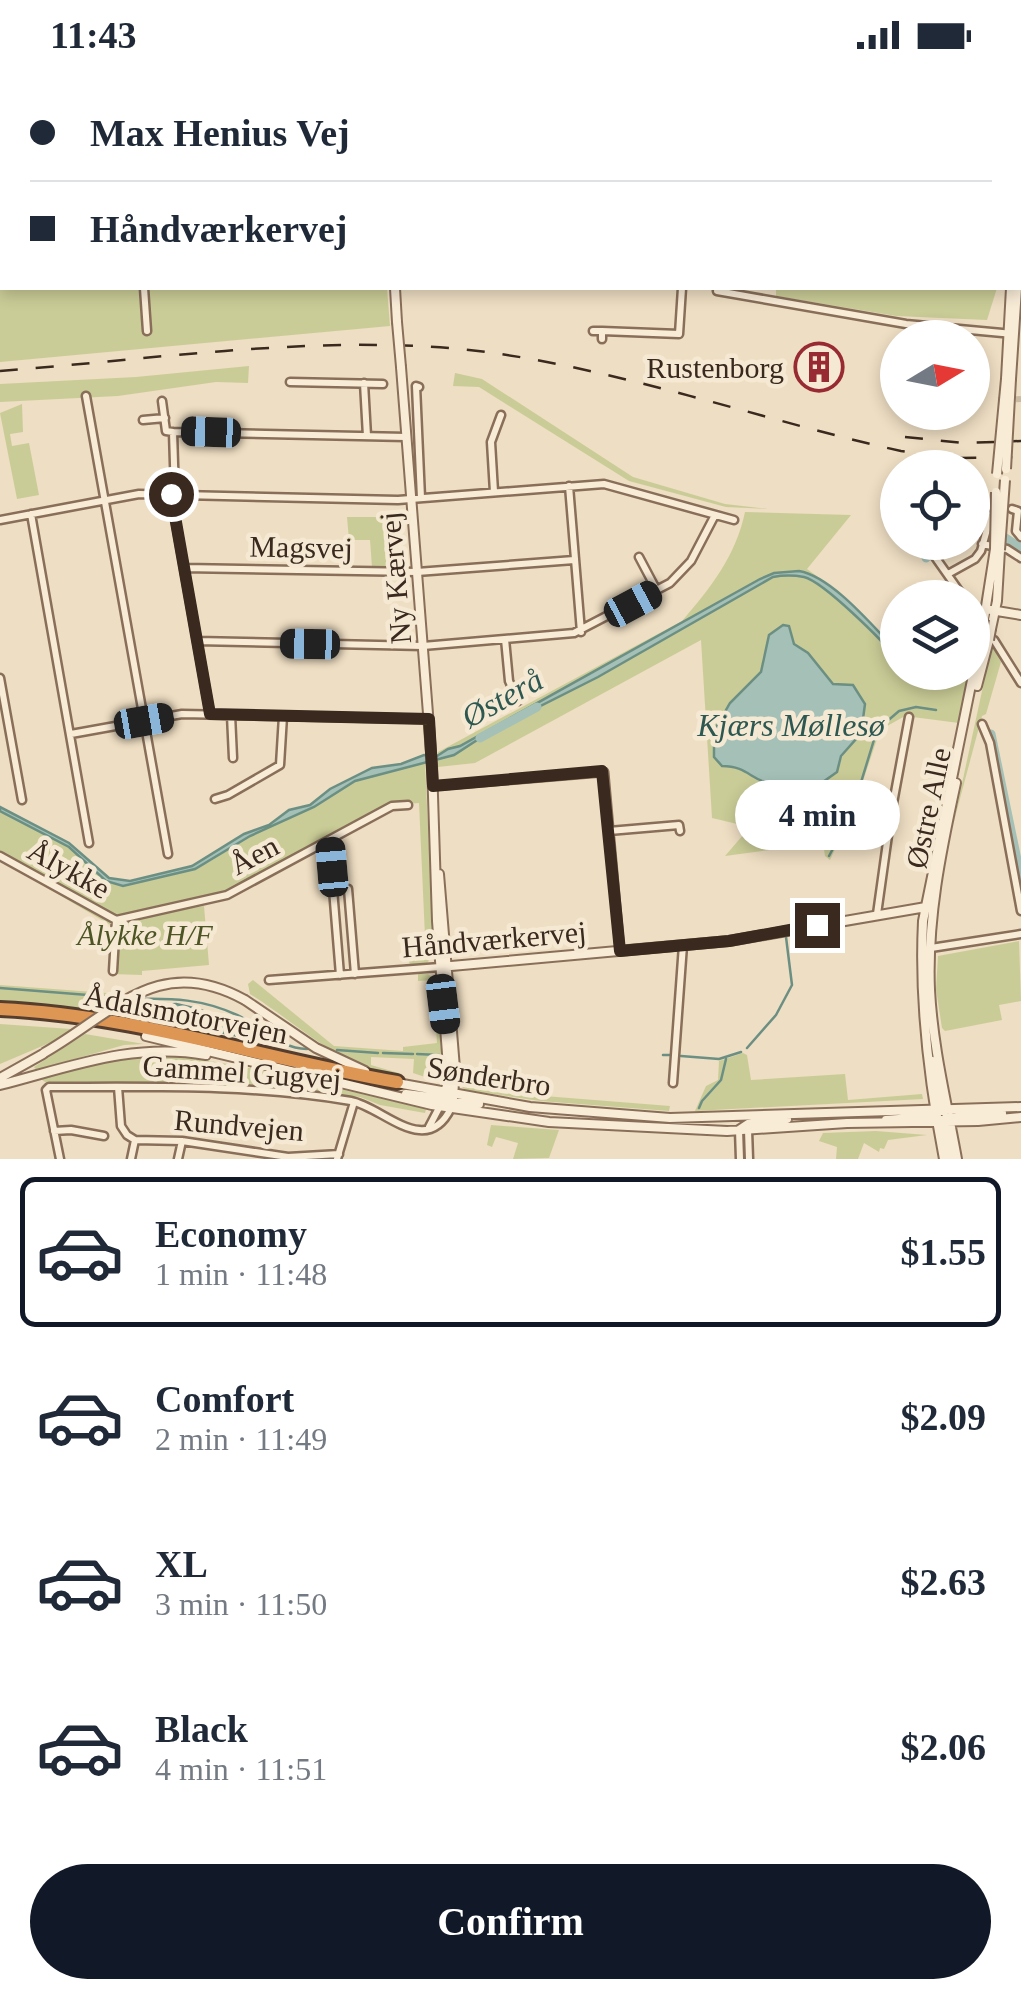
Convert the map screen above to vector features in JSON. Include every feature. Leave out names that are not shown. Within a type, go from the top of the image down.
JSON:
[{"type":"highway","name":"Ådalsmotorvejen","points":[[0,1009],[129,1025],[362,1082],[397,1082]]},
{"type":"highway","name":"Ådalsmotorvejen","points":[[0,1017],[146,1036]]},
{"type":"street","points":[[144,290],[148,331]]},
{"type":"street","name":"Ny Kærvej","points":[[395,290],[406,437],[416,498]]},
{"type":"street","points":[[593,331],[602,335],[679,334],[682,290]]},
{"type":"street","name":"Østre Alle","points":[[990,593],[998,550],[998,461],[1014,290]]},
{"type":"street","points":[[717,291],[906,324],[1010,334]]},
{"type":"street","points":[[290,382],[382,384]]},
{"type":"street","points":[[364,384],[368,436]]},
{"type":"street","name":"Ny Kærvej","points":[[419,387],[416,386],[418,572],[444,967],[447,1100]]},
{"type":"street","points":[[86,396],[168,854]]},
{"type":"street","points":[[162,401],[166,431],[406,437]]},
{"type":"street","points":[[494,492],[491,442],[501,416]]},
{"type":"street","points":[[143,420],[165,418]]},
{"type":"street","points":[[173,432],[173,495],[210,714]]},
{"type":"street","points":[[0,520],[139,494],[416,498],[608,484],[734,520]]},
{"type":"street","points":[[569,486],[580,632]]},
{"type":"street","points":[[1012,509],[1018,511],[1017,535],[1021,536]]},
{"type":"street","points":[[31,514],[89,842]]},
{"type":"street","points":[[197,641],[423,646],[580,632],[670,583],[691,561],[715,515]]},
{"type":"street","points":[[990,546],[1008,549],[1021,558]]},
{"type":"street","points":[[639,558],[657,590]]},
{"type":"street","name":"Magsvej","points":[[184,568],[418,572],[574,560]]},
{"type":"street","points":[[938,560],[952,580]]},
{"type":"street","points":[[948,574],[973,560]]},
{"type":"street","points":[[990,614],[1021,615]]},
{"type":"street","points":[[505,639],[509,681],[518,701]]},
{"type":"street","points":[[991,640],[1021,684]]},
{"type":"street","name":"Østre Alle","points":[[951,1159],[940,1134],[943,1116],[929,907],[991,640]]},
{"type":"street","points":[[0,678],[22,800]]},
{"type":"street","name":"Østre Alle","points":[[951,1159],[928,1036],[922,968],[929,907],[974,690]]},
{"type":"street","points":[[71,734],[182,714],[429,719]]},
{"type":"street","points":[[230,714],[233,758]]},
{"type":"street","points":[[214,799],[280,766],[284,716]]},
{"type":"street","points":[[878,914],[890,814],[908,717]]},
{"type":"street","points":[[982,724],[990,743],[1021,911]]},
{"type":"street","points":[[433,786],[602,771],[620,951]]},
{"type":"street","name":"Åen","points":[[171,910],[227,894],[392,806],[408,805]]},
{"type":"street","points":[[609,831],[679,825],[680,831]]},
{"type":"street","points":[[329,840],[340,975]]},
{"type":"street","name":"Ålykke","points":[[0,856],[116,920],[171,910]]},
{"type":"street","points":[[333,888],[348,889],[355,974]]},
{"type":"street","name":"Håndværkervej","points":[[269,980],[736,940],[929,907]]},
{"type":"street","name":"Ålykke","points":[[113,971],[116,920]]},
{"type":"street","points":[[931,948],[1021,934]]},
{"type":"street","points":[[673,1084],[683,945]]},
{"type":"street","name":"Sønderbro","points":[[0,1078],[43,1054],[123,999],[148,987],[176,982],[201,983],[245,1000],[316,1048],[350,1065],[447,1100],[656,1117],[943,1116],[1021,1111]]},
{"type":"street","name":"Sønderbro","points":[[146,1036],[254,1064]]},
{"type":"street","name":"Sønderbro","points":[[0,1078],[149,1049],[190,1052],[362,1082],[564,1123],[744,1128],[1021,1111]]},
{"type":"street","name":"Gammel Gugvej","points":[[54,1131],[48,1087],[256,1091],[354,1102],[370,1107],[402,1128],[428,1128],[447,1100]]},
{"type":"street","name":"Rundvejen","points":[[118,1087],[121,1126],[136,1140],[182,1141],[262,1156],[338,1156]]},
{"type":"street","points":[[338,1156],[354,1102]]},
{"type":"street","points":[[744,1128],[806,1114]]},
{"type":"street","points":[[736,1118],[744,1128],[750,1159]]},
{"type":"street","points":[[740,1159],[744,1128]]},
{"type":"street","points":[[60,1159],[54,1131],[104,1136]]},
{"type":"street","points":[[131,1159],[136,1140]]},
{"type":"street","points":[[178,1159],[182,1141]]},
{"type":"green space","points":[[0,290],[139,290],[142,334],[148,333],[146,290],[387,290],[390,326],[0,362]]},
{"type":"green space","points":[[776,290],[996,290],[987,320],[896,316],[776,296]]},
{"type":"green space","points":[[249,366],[248,383],[216,382],[118,396],[0,402],[0,384]]},
{"type":"green space","points":[[455,373],[482,379],[633,477],[725,504],[769,509],[726,507],[629,481],[479,387],[453,386]]},
{"type":"green space","points":[[22,404],[23,432],[10,434],[12,446],[29,443],[39,495],[17,499],[0,413]]},
{"type":"green space","points":[[745,512],[851,515],[807,569],[832,587],[880,634],[880,690],[966,690],[959,723],[905,716],[880,730],[854,808],[830,860],[825,856],[823,843],[725,856],[750,827],[712,818],[701,640],[475,763],[438,767],[438,752],[682,621],[721,570]],"holes":[[[791,630],[794,644],[808,653],[833,684],[853,685],[862,697],[864,718],[840,764],[794,786],[792,782],[774,783],[736,766],[744,688],[761,672],[763,656]]]},
{"type":"green space","points":[[347,517],[390,517],[394,567],[372,567],[370,540],[349,540]]},
{"type":"green space","points":[[992,645],[1001,662],[953,825],[982,690],[990,690]]},
{"type":"green space","name":"Ålykke H/F","points":[[425,763],[434,955],[427,963],[410,965],[409,961],[426,959],[419,803],[392,805],[224,892],[171,911],[204,906],[209,965],[142,971],[142,975],[110,974],[112,926],[0,860],[0,811],[69,847],[106,881],[123,886],[209,862],[355,781]]},
{"type":"green space","points":[[1019,941],[1021,1001],[999,1005],[1002,1020],[945,1031],[936,989],[938,956]]},
{"type":"green space","points":[[418,974],[428,974],[436,980],[443,1078],[437,1081],[413,1073],[414,1059],[371,1057],[371,1065],[402,1074],[380,1071],[340,1055],[250,994],[248,984],[253,980],[334,1046],[403,1051],[403,1047],[437,1043],[435,1013],[431,1012],[432,980],[418,981]]},
{"type":"green space","points":[[0,985],[120,994],[93,1013],[0,1004]]},
{"type":"green space","points":[[0,1024],[71,1029],[54,1041],[0,1064]]},
{"type":"green space","points":[[85,1034],[144,1044],[124,1045],[36,1070],[34,1067]]},
{"type":"green space","points":[[163,1053],[245,1067],[426,1109],[425,1113],[360,1097],[223,1083],[41,1079],[131,1056]]},
{"type":"green space","points":[[747,1055],[751,1080],[845,1074],[848,1100],[922,1094],[923,1099],[695,1111],[706,1086],[718,1080],[719,1061]]},
{"type":"green space","points":[[465,1069],[467,1088],[540,1092],[539,1079],[544,1079],[544,1096],[670,1106],[669,1111],[540,1101],[465,1090],[460,1070]]},
{"type":"green space","points":[[491,1125],[559,1130],[549,1158],[513,1159],[518,1143],[496,1137],[492,1147],[487,1145]]},
{"type":"green space","points":[[876,1131],[927,1135],[888,1140],[879,1152],[864,1143],[858,1159],[836,1159],[837,1147],[819,1141],[823,1133]]},
{"type":"water","points":[[799,571],[825,583],[880,634],[880,640],[813,581],[796,576],[773,577],[454,755],[355,781],[314,807],[250,836],[195,869],[123,886],[106,881],[69,847],[0,811],[0,807],[69,843],[109,878],[130,881],[192,866],[244,834],[269,825],[289,810],[310,805],[330,789],[372,768],[401,764],[424,755],[437,756],[460,746],[774,573]]},
{"type":"water","name":"Kjærs Møllesø","points":[[783,625],[789,626],[794,644],[808,653],[833,684],[853,685],[865,704],[856,739],[841,756],[837,772],[820,784],[801,789],[769,783],[737,768],[722,766],[714,757],[714,731],[730,703],[761,672],[769,635]]},
{"type":"water","points":[[809,815],[819,825],[817,837],[790,844],[789,835],[782,829],[777,844],[752,843],[759,827]]},
{"type":"water","points":[[176,1004],[238,1025],[253,1034],[252,1039],[132,1013],[133,1007]]},
{"type":"waterway","points":[[990,533],[1021,548]]},
{"type":"waterway","name":"Østerå","points":[[480,738],[537,707]]},
{"type":"waterway","points":[[829,856],[851,815],[877,730],[899,711],[916,707],[936,710]]},
{"type":"waterway","name":"Østerå","points":[[991,734],[1021,879]]},
{"type":"waterway","points":[[747,1048],[776,1015],[792,985],[786,937]]},
{"type":"waterway","points":[[0,988],[113,997]]},
{"type":"waterway","points":[[136,999],[175,999],[212,1006],[237,1015],[279,1041],[307,1049]]},
{"type":"waterway","points":[[337,1050],[378,1053]]},
{"type":"waterway","points":[[681,1056],[719,1059],[741,1052]]},
{"type":"waterway","points":[[383,1053],[413,1054]]},
{"type":"waterway","points":[[417,1054],[439,1055]]},
{"type":"waterway","points":[[663,1055],[670,1055]]},
{"type":"waterway","points":[[699,1108],[721,1080],[726,1059]]},
{"type":"tunnel","points":[[998,400],[1021,399]]},
{"type":"railway","points":[[0,371],[248,349],[434,347],[494,353],[597,373],[901,451],[953,458],[1021,457]]},
{"type":"railway","points":[[905,437],[964,443],[1021,441]]},
{"type":"place","name":"Rustenborg","points":[[819,367]]},
{"type":"route","points":[[171,494],[210,714],[429,719],[433,786],[604,772],[620,951],[729,941],[817,925]]}]
